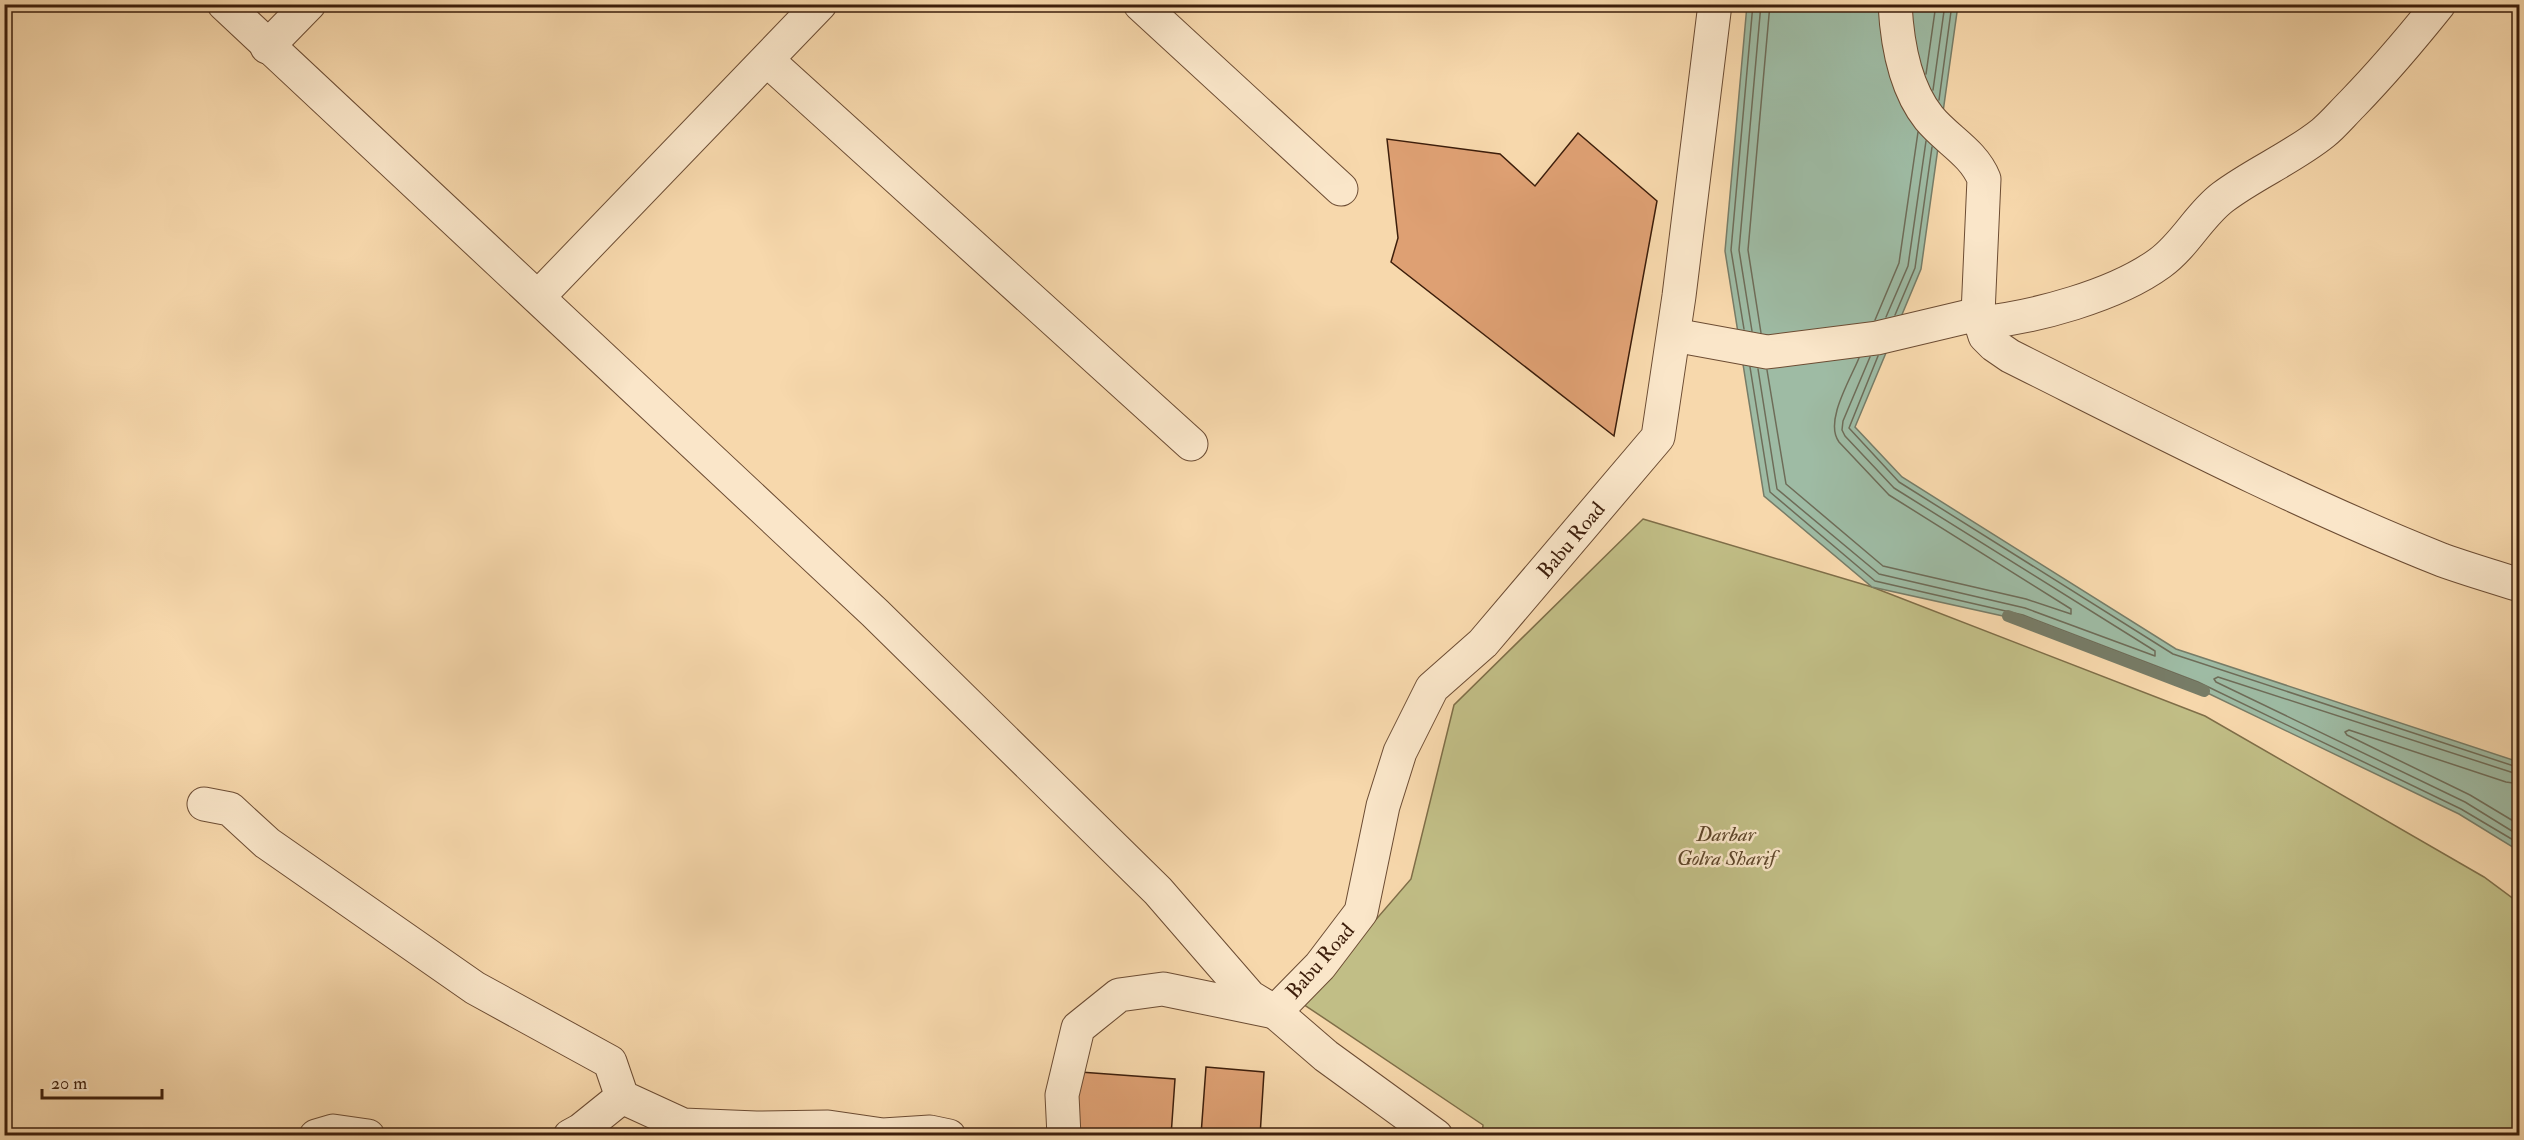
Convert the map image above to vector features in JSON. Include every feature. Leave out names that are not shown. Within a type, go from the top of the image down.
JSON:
[{"type":"street","points":[[224,4],[267,47],[875,613],[1158,891],[1250,997],[1275,1012],[1326,1056],[1436,1136]]},
{"type":"street","points":[[267,47],[309,4]]},
{"type":"street","points":[[538,297],[820,4]]},
{"type":"street","points":[[1140,4],[1341,189]]},
{"type":"street","name":"Babu Road","points":[[1275,1012],[1320,966],[1361,912],[1383,806],[1393,773],[1400,752],[1432,688],[1483,643],[1658,437],[1674,335],[1715,4]]},
{"type":"street","points":[[1895,4],[1904,60],[1914,93],[1929,117],[1978,164],[1984,178],[1979,319],[1985,336],[2010,356],[2210,455],[2384,536],[2444,560],[2520,585]]},
{"type":"street","points":[[1674,335],[1767,352],[1877,338],[1979,319],[2030,316],[2137,278],[2161,262],[2221,199],[2269,166],[2302,149],[2325,131],[2390,66],[2439,4]]},
{"type":"street","points":[[767,60],[1191,444]]},
{"type":"street","points":[[204,804],[230,809],[267,843],[475,988],[610,1062],[622,1097],[683,1125],[756,1128],[828,1127],[883,1135],[930,1132],[949,1136]]},
{"type":"street","points":[[1064,1136],[1062,1095],[1078,1028],[1119,995],[1163,989],[1275,1012]]},
{"type":"street","points":[[570,1136],[581,1130],[622,1097]]},
{"type":"street","points":[[316,1136],[333,1131],[368,1136]]},
{"type":"green space","name":"Darbar Golra Sharif","points":[[1643,519],[1872,587],[2205,716],[2484,877],[2519,903],[2519,1135],[1482,1135],[1483,1125],[1303,1004],[1411,879],[1454,705]]},
{"type":"water","points":[[1747,5],[1958,5],[1921,269],[1855,427],[1902,477],[2176,649],[2519,762],[2519,851],[2459,814],[2195,687],[2021,620],[1872,587],[1764,496],[1725,251]]},
{"type":"building","points":[[1578,133],[1657,201],[1614,436],[1391,262],[1398,238],[1387,139],[1500,154],[1535,186]]},
{"type":"building","points":[[1206,1067],[1264,1072],[1260,1136],[1201,1135]]},
{"type":"building","points":[[1080,1072],[1175,1079],[1171,1136],[1075,1136]]},
{"type":"waterway","points":[[2008,616],[2204,691]]}]
